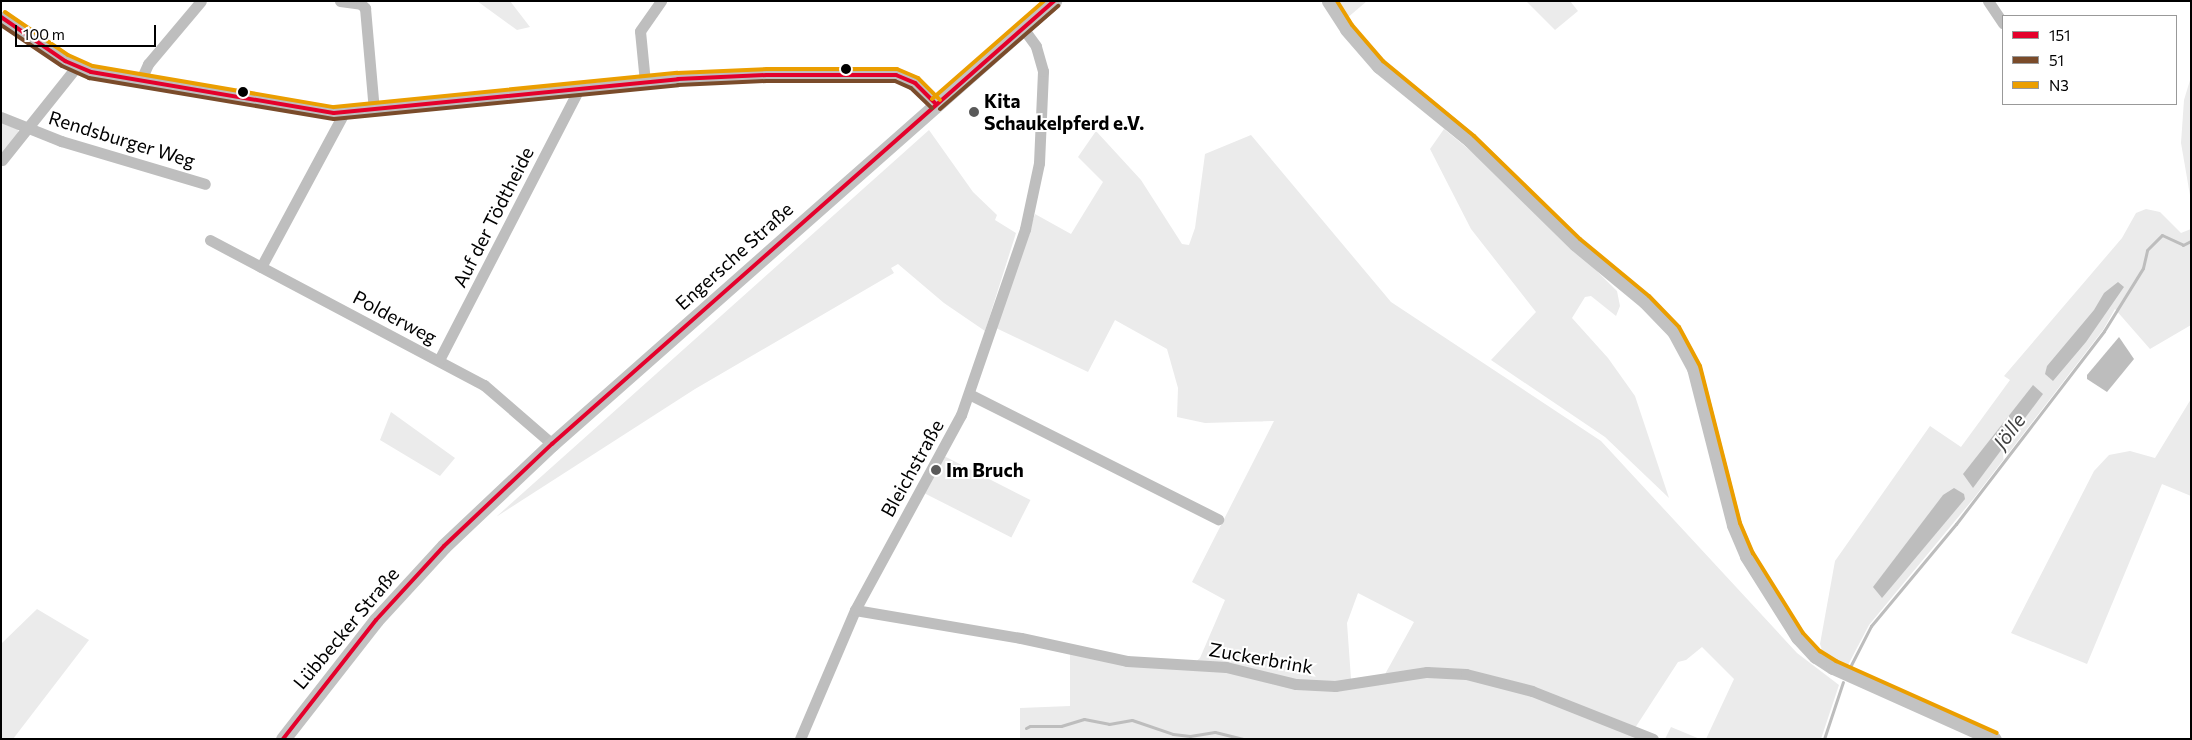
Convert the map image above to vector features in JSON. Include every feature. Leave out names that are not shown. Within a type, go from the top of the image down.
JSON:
[{"type":"main road","name":"Engersche Straße","points":[[444,546],[552,444],[1054,1]]},
{"type":"main road","points":[[1329,1],[1347,29],[1379,66],[1470,140],[1576,244],[1645,301],[1674,331],[1694,368],[1734,525],[1748,556],[1798,637],[1816,656],[1833,667],[1994,739]]},
{"type":"main road","name":"Lübbecker Straße","points":[[283,739],[376,620],[444,546]]},
{"type":"street","points":[[140,82],[148,64],[201,1]]},
{"type":"street","points":[[340,1],[361,4],[365,8],[374,110]]},
{"type":"street","points":[[645,82],[640,31],[645,21],[661,1]]},
{"type":"street","points":[[1988,1],[2002,22]]},
{"type":"street","points":[[1,17],[76,66],[110,77],[344,113],[645,82],[716,77],[884,74],[915,83],[936,104]]},
{"type":"street","name":"Bleichstraße","points":[[800,739],[855,610],[969,394],[1032,206],[1039,163],[1043,71],[1036,46],[1023,28]]},
{"type":"street","name":"Rendsburger Weg","points":[[2,160],[76,66]]},
{"type":"street","name":"Auf der Tödtheide","points":[[439,360],[579,89]]},
{"type":"street","points":[[261,267],[344,113]]},
{"type":"street","name":"Rendsburger Weg","points":[[1,117],[61,141],[205,184]]},
{"type":"street","name":"Polderweg","points":[[210,240],[484,385],[552,444]]},
{"type":"street","points":[[969,394],[1218,519]]},
{"type":"street","name":"Zuckerbrink","points":[[855,610],[1021,638],[1128,660],[1226,666],[1296,684],[1335,686],[1428,672],[1466,674],[1532,691],[1653,739]]},
{"type":"shaded area","points":[[477,1],[510,1],[530,27],[517,30]]},
{"type":"shaded area","points":[[1334,1],[1367,1],[1346,19]]},
{"type":"shaded area","points":[[1526,1],[1570,1],[1578,11],[1555,30]]},
{"type":"shaded area","points":[[2191,77],[2191,201],[2181,143],[2184,100]]},
{"type":"shaded area","points":[[1,123],[17,129],[20,134],[1,157]]},
{"type":"shaded area","points":[[1444,129],[1494,170],[1617,291],[1620,306],[1616,316],[1591,296],[1585,297],[1572,318],[1608,358],[1635,396],[1669,498],[1605,437],[1491,360],[1536,312],[1471,229],[1430,149]]},
{"type":"shaded area","points":[[929,130],[973,192],[997,215],[995,220],[1016,233],[985,331],[944,303],[898,264],[891,268],[894,273],[695,389],[496,517]]},
{"type":"shaded area","points":[[1096,131],[1141,180],[1182,244],[1189,245],[1195,228],[1205,154],[1251,135],[1391,302],[1601,441],[1797,653],[1839,685],[1821,739],[1706,739],[1734,679],[1702,647],[1686,660],[1678,662],[1635,728],[1658,739],[1020,739],[1020,708],[1070,706],[1070,651],[1190,667],[1200,658],[1225,600],[1192,582],[1274,421],[1205,423],[1177,417],[1178,388],[1167,349],[1115,320],[1088,372],[996,328],[1035,214],[1071,234],[1103,182],[1078,157]],"holes":[[[1358,593],[1414,622],[1384,676],[1351,679],[1347,623]]]},
{"type":"shaded area","points":[[2146,209],[2160,212],[2181,233],[2191,229],[2191,325],[2150,349],[2115,309],[2103,330],[1974,498],[1869,625],[1848,665],[1823,653],[1820,644],[1835,561],[1930,426],[1961,447],[2010,380],[2004,376],[2122,238],[2136,213]]},
{"type":"shaded area","points":[[2191,399],[2191,496],[2162,484],[2087,664],[2011,633],[2094,471],[2109,455],[2130,451],[2155,458]]},
{"type":"shaded area","points":[[391,412],[455,458],[440,476],[380,440]]},
{"type":"shaded area","points":[[944,456],[1030,500],[1011,537],[925,493]]},
{"type":"shaded area","points":[[37,609],[89,640],[13,739],[1,739],[1,644]]},
{"type":"shaded area","points":[[1671,727],[1700,739],[1665,739]]},
{"type":"water","points":[[2118,282],[2124,287],[2086,342],[2053,381],[2045,374],[2047,366],[2094,310],[2104,293]]},
{"type":"water","points":[[2119,337],[2134,359],[2107,392],[2087,379],[2087,375]]},
{"type":"water","points":[[2033,385],[2043,394],[1973,488],[1963,474]]},
{"type":"water","points":[[1954,488],[1964,494],[1965,499],[1882,598],[1873,587],[1943,495]]},
{"type":"waterway","name":"Jölle","points":[[1851,665],[1871,626],[1956,524],[2104,331],[2143,268],[2147,250],[2162,235],[2183,245],[2191,241]]},
{"type":"waterway","name":"Jölle","points":[[1824,739],[1843,682]]},
{"type":"waterway","points":[[1026,728],[1030,726],[1061,726],[1084,719],[1109,724],[1132,720],[1173,734],[1190,736],[1215,732],[1243,739]]},
{"type":"transit line","name":"N3","points":[[932,99],[1044,1]]},
{"type":"transit line","name":"151","points":[[283,739],[376,620],[444,546],[552,444],[1054,1]]},
{"type":"transit line","name":"N3","points":[[1337,1],[1352,25],[1383,61],[1474,136],[1580,239],[1649,296],[1679,327],[1700,366],[1740,523],[1753,553],[1803,633],[1820,651],[1836,661],[1997,733]]},
{"type":"transit line","name":"51","points":[[940,109],[1058,6]]},
{"type":"transit line","name":"N3","points":[[5,12],[68,55],[93,66],[334,107],[677,73],[767,69],[897,69],[918,78],[940,100]]},
{"type":"transit line","name":"151","points":[[1,17],[65,61],[91,72],[334,113],[678,79],[767,75],[896,75],[915,83],[936,104]]},
{"type":"transit line","name":"51","points":[[1,25],[62,66],[89,78],[334,119],[678,85],[767,81],[895,81],[911,88],[932,108]]},
{"type":"place","name":"Kita Schaukelpferd e.V.","points":[[974,112]]},
{"type":"place","name":"Im Bruch","points":[[936,470]]}]
